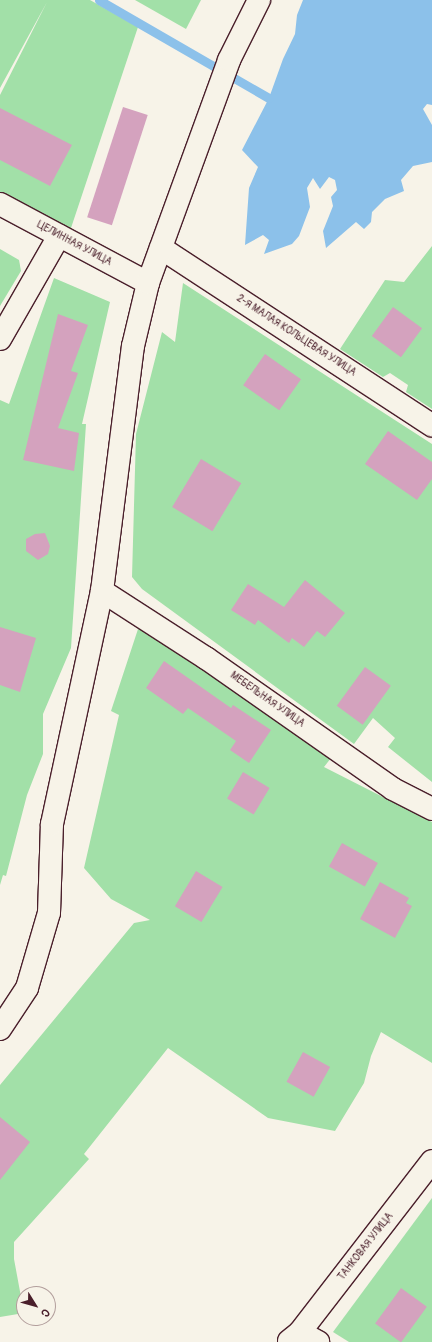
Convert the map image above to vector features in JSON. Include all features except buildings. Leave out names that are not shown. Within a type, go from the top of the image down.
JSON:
[{"type":"street","points":[[0,1029],[27,988],[49,913],[52,824],[102,591],[133,346],[148,283],[228,60],[258,0]]},
{"type":"street","name":"ЦЕЛИННАЯ УЛИЦА","points":[[0,204],[148,283]]},
{"type":"street","points":[[0,339],[59,236]]},
{"type":"street","name":"2-Я МАЛАЯ КОЛЬЦЕВАЯ УЛИЦА","points":[[161,248],[432,425]]},
{"type":"street","name":"МЕБЕЛЬНАЯ УЛИЦА","points":[[102,591],[206,658],[393,789],[432,809]]},
{"type":"street","name":"ТАНКОВАЯ УЛИЦА","points":[[302,1339],[432,1161]]},
{"type":"green space","points":[[0,0],[90,0],[138,27],[69,234],[0,198],[0,95],[47,2],[0,88]]},
{"type":"green space","points":[[135,0],[201,0],[186,29]]},
{"type":"green space","points":[[432,246],[432,409],[406,392],[408,385],[390,373],[383,377],[340,349],[385,280],[404,282]]},
{"type":"green space","points":[[0,249],[19,260],[21,271],[0,306]]},
{"type":"green space","points":[[54,278],[110,302],[82,424],[86,424],[71,648],[43,714],[43,754],[27,795],[6,876],[3,875],[0,885],[0,400],[9,404]]},
{"type":"green space","points":[[183,283],[432,444],[432,782],[388,747],[395,738],[373,718],[354,744],[142,589],[132,577],[136,434],[162,332],[175,342]]},
{"type":"green space","points":[[140,623],[331,758],[324,767],[432,822],[432,1063],[381,1032],[371,1056],[364,1083],[335,1131],[268,1118],[168,1048],[84,1154],[89,1159],[14,1242],[14,1259],[19,1286],[16,1286],[16,1314],[0,1317],[0,1085],[134,923],[150,920],[111,899],[84,868],[119,715],[111,711]]},
{"type":"green space","points":[[432,1198],[432,1342],[349,1342],[333,1332]]},
{"type":"water","points":[[303,0],[432,0],[432,105],[427,104],[423,109],[432,125],[432,162],[413,166],[401,180],[404,191],[385,199],[372,212],[371,222],[364,229],[356,222],[326,248],[323,231],[333,206],[331,197],[337,190],[335,180],[329,177],[320,189],[313,178],[307,188],[310,207],[299,236],[292,244],[264,254],[269,240],[263,235],[245,245],[249,188],[258,167],[242,150],[269,98],[283,59],[295,34],[297,15]]},
{"type":"waterway","points":[[99,0],[269,98]]}]
